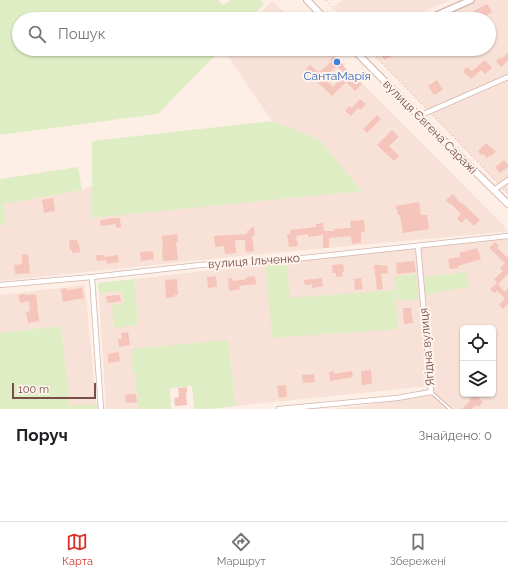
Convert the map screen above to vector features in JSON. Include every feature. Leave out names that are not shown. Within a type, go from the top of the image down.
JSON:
[{"type":"main road","points":[[307,0],[318,12]]},
{"type":"main road","name":"вулиця Євгена Саражі","points":[[363,56],[419,116],[508,204]]},
{"type":"street","points":[[444,12],[471,0]]},
{"type":"street","points":[[419,116],[508,77]]},
{"type":"street","points":[[494,190],[508,180]]},
{"type":"street","name":"вулиця Ільченко","points":[[0,285],[200,265],[304,258],[508,236]]},
{"type":"street","name":"Ягідна вулиця","points":[[279,409],[397,398],[431,392],[418,246]]},
{"type":"street","points":[[92,277],[101,409]]},
{"type":"lane","points":[[431,392],[450,409]]},
{"type":"path","points":[[326,0],[336,12]]},
{"type":"path","points":[[375,56],[508,194]]},
{"type":"shaded area","points":[[343,0],[450,0],[423,12],[338,12],[333,7]]},
{"type":"shaded area","points":[[471,0],[508,0],[508,194],[375,56],[496,56],[496,12],[444,12]]},
{"type":"shaded area","points":[[272,1],[284,12],[262,12]]},
{"type":"shaded area","points":[[228,56],[333,56],[368,89],[507,230],[503,233],[239,256],[0,281],[0,225],[6,225],[4,204],[82,190],[92,186],[92,217],[362,191],[319,139],[272,121]]},
{"type":"shaded area","points":[[508,236],[508,409],[334,409],[434,395],[431,392],[430,386],[235,406],[228,341],[131,349],[133,371],[135,371],[138,409],[106,409],[99,293],[122,291],[124,304],[112,306],[138,325],[135,279]]},
{"type":"shaded area","points":[[85,285],[96,405],[70,407],[61,326],[0,333],[0,295]]},
{"type":"green space","points":[[0,0],[218,0],[223,5],[231,0],[261,0],[264,4],[257,12],[12,12],[12,56],[214,56],[158,114],[0,135]]},
{"type":"green space","points":[[272,121],[319,139],[362,191],[92,218],[92,141]]},
{"type":"green space","points":[[78,167],[82,190],[4,204],[6,225],[0,225],[0,179]]},
{"type":"green space","points":[[287,264],[290,298],[395,290],[398,329],[272,338],[266,266]]},
{"type":"green space","points":[[465,272],[471,286],[426,295],[424,277]]},
{"type":"green space","points":[[416,274],[418,299],[397,301],[395,276]]},
{"type":"green space","points":[[135,279],[138,325],[114,328],[112,305],[124,304],[122,291],[99,293],[98,283]]},
{"type":"green space","points":[[61,326],[70,406],[99,404],[100,409],[0,409],[0,333]]},
{"type":"green space","points":[[228,340],[235,406],[194,409],[192,386],[170,388],[171,409],[138,409],[135,371],[132,371],[131,349]]},
{"type":"building","points":[[487,4],[492,12],[472,12]]},
{"type":"building","points":[[508,53],[508,61],[501,67],[496,61]]},
{"type":"building","points":[[334,56],[362,84],[355,91],[346,82],[332,96],[305,70],[310,65],[318,72],[321,71],[332,61],[330,60]],"holes":[[[337,66],[344,73],[333,87],[324,78]]]},
{"type":"building","points":[[382,56],[391,56],[384,60]]},
{"type":"building","points":[[485,60],[492,68],[485,74],[481,70],[471,79],[463,71],[467,67],[472,71]]},
{"type":"building","points":[[437,80],[443,90],[434,95],[428,86]]},
{"type":"building","points":[[360,99],[366,104],[360,110],[358,108],[351,116],[345,111],[349,106],[352,108]]},
{"type":"building","points":[[377,115],[381,119],[367,133],[363,129]]},
{"type":"building","points":[[392,130],[399,137],[389,146],[399,156],[394,161],[377,145]]},
{"type":"building","points":[[486,143],[496,152],[487,158],[483,154],[481,155],[478,151]]},
{"type":"building","points":[[504,160],[508,167],[500,173],[495,167]]},
{"type":"building","points":[[453,194],[460,203],[461,202],[480,220],[474,226],[466,218],[461,223],[457,218],[461,214],[446,200]]},
{"type":"building","points":[[53,198],[55,211],[44,213],[42,200]]},
{"type":"building","points":[[419,202],[421,215],[427,215],[429,229],[403,233],[400,215],[398,215],[396,206]]},
{"type":"building","points":[[120,218],[121,227],[116,228],[116,224],[101,226],[100,220]]},
{"type":"building","points":[[364,220],[365,232],[361,232],[361,243],[352,244],[351,236],[329,238],[329,248],[323,248],[323,235],[308,237],[308,234],[296,236],[298,246],[289,247],[287,234],[290,234],[290,230],[316,227],[316,224],[323,223],[324,231],[334,231],[334,229],[351,228],[350,221]]},
{"type":"building","points":[[254,227],[255,235],[252,236],[254,251],[246,252],[245,240],[235,240],[236,253],[225,254],[224,246],[215,247],[214,236],[247,234],[247,231],[250,230],[250,228]]},
{"type":"building","points":[[177,234],[178,242],[176,242],[178,260],[163,261],[162,236]]},
{"type":"building","points":[[69,240],[77,240],[80,252],[72,253],[72,250],[70,250]]},
{"type":"building","points":[[495,242],[499,246],[497,248],[508,258],[508,274],[498,284],[494,279],[503,271],[500,268],[505,263],[489,248]]},
{"type":"building","points":[[477,248],[481,259],[458,266],[458,268],[450,269],[448,259],[461,257],[459,253]]},
{"type":"building","points":[[153,251],[154,259],[141,261],[140,252]]},
{"type":"building","points":[[28,254],[30,273],[15,274],[14,265],[22,264],[22,255]]},
{"type":"building","points":[[96,255],[103,255],[104,257],[118,255],[119,262],[107,264],[106,260],[97,261]]},
{"type":"building","points":[[414,261],[416,272],[397,274],[396,263]]},
{"type":"building","points":[[343,264],[343,276],[336,277],[336,273],[333,273],[332,265]]},
{"type":"building","points":[[374,265],[387,265],[388,273],[381,274],[383,289],[377,290]]},
{"type":"building","points":[[216,276],[217,287],[208,288],[207,277]]},
{"type":"building","points":[[255,276],[256,284],[239,286],[240,289],[229,291],[228,278],[232,278],[233,281]]},
{"type":"building","points":[[322,278],[323,286],[312,288],[312,284],[305,285],[304,280]]},
{"type":"building","points":[[361,278],[363,289],[355,290],[354,279]]},
{"type":"building","points":[[177,279],[178,295],[174,295],[175,297],[166,298],[165,280]]},
{"type":"building","points":[[497,283],[505,292],[508,288],[508,304],[503,309],[499,305],[505,298],[497,291],[494,293],[490,289]]},
{"type":"building","points":[[67,288],[67,290],[82,288],[84,298],[63,302],[61,289]]},
{"type":"building","points":[[36,294],[39,321],[28,323],[26,312],[30,311],[29,301],[20,303],[18,295]]},
{"type":"building","points":[[120,295],[121,301],[107,303],[106,296]]},
{"type":"building","points":[[403,308],[411,308],[413,323],[404,324]]},
{"type":"building","points":[[128,332],[130,345],[119,347],[118,339],[122,339],[121,333]]},
{"type":"building","points":[[119,352],[120,361],[108,363],[108,354]]},
{"type":"building","points":[[371,370],[372,384],[362,385],[361,371]]},
{"type":"building","points":[[334,371],[334,374],[352,371],[353,377],[330,381],[329,372]]},
{"type":"building","points":[[314,374],[315,382],[303,383],[302,375]]},
{"type":"building","points":[[286,385],[287,397],[279,398],[277,386]]},
{"type":"building","points":[[187,387],[187,405],[175,406],[174,398],[179,397],[178,388]]},
{"type":"building","points":[[136,394],[137,402],[126,403],[125,395]]},
{"type":"building","points":[[472,397],[478,397],[483,402],[478,407],[476,405],[472,409],[462,409],[470,401],[469,400]]},
{"type":"place","name":"СантаМарія","points":[[337,62]]}]
